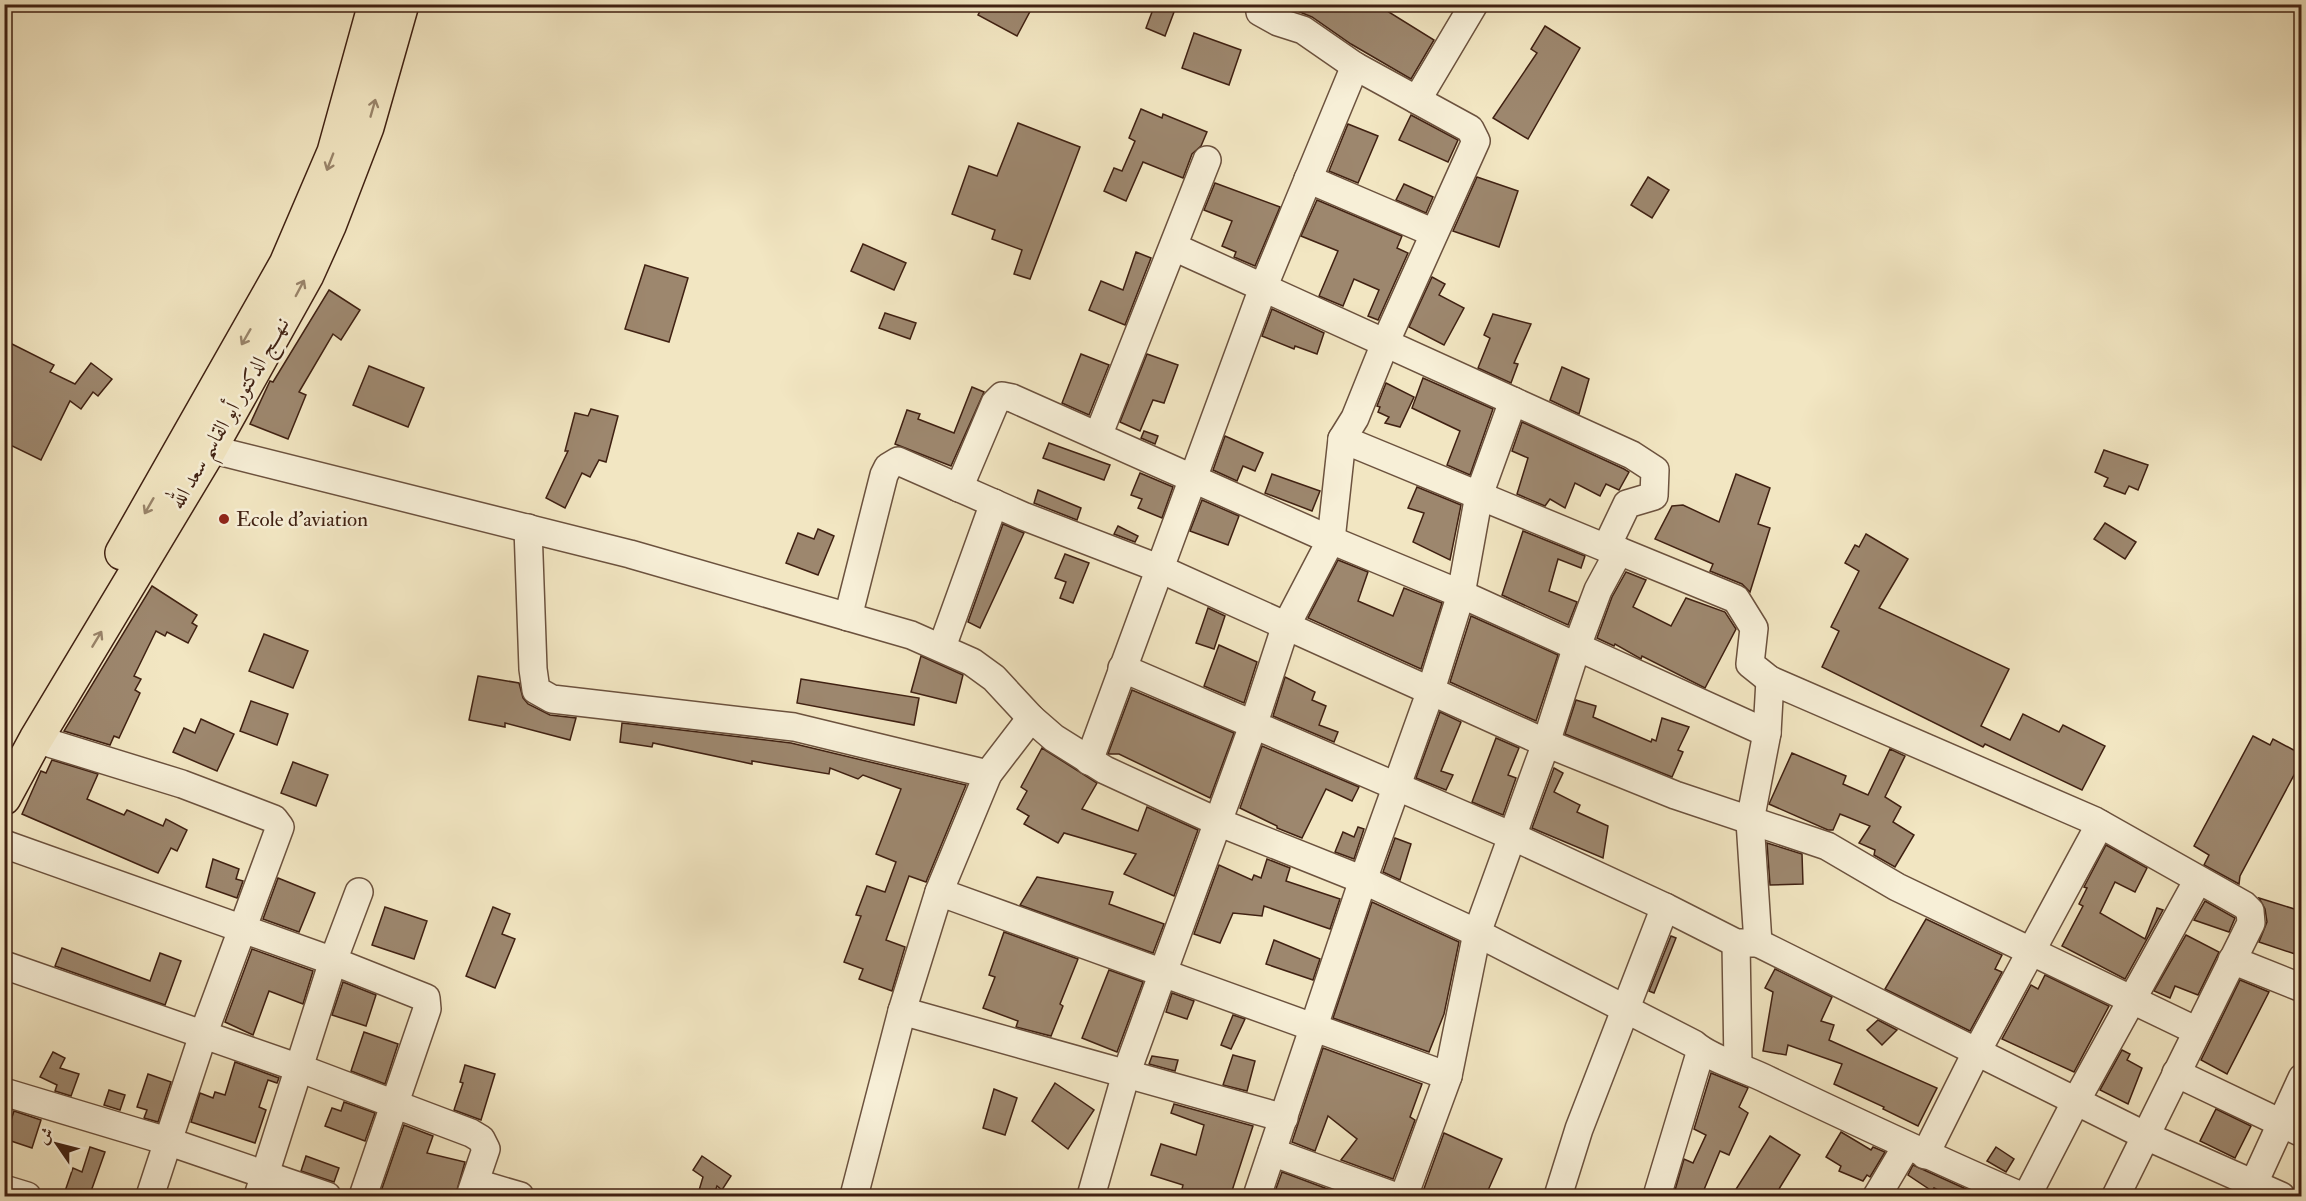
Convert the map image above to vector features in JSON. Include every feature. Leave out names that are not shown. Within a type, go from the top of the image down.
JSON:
[{"type":"main road","name":"نـهـــج الدكتور أبو القاسم سعد الله","points":[[4,757],[286,264],[334,152],[375,4]]},
{"type":"main road","name":"نـهـــج الدكتور أبو القاسم سعد الله","points":[[4,798],[36,739],[210,449],[282,322],[329,226],[367,127],[402,4]]},
{"type":"street","points":[[1091,1197],[1125,1074],[1165,971],[1254,723],[1285,628],[1331,540],[1342,439],[1355,418],[1386,342],[1476,141],[1470,129],[1355,66],[1303,30],[1278,22],[1260,12],[1259,4]]},
{"type":"street","points":[[1417,100],[1474,4]]},
{"type":"street","points":[[1089,761],[1158,568],[1263,288],[1355,66]]},
{"type":"street","points":[[1098,436],[1207,160]]},
{"type":"street","points":[[1308,179],[1434,233]]},
{"type":"street","points":[[1174,247],[1632,455],[1655,470],[1657,479],[1654,496],[1627,504],[1514,837],[1477,933],[1448,1076],[1404,1197]]},
{"type":"street","points":[[959,488],[995,403],[1002,396],[1012,398],[1331,540],[1461,594],[1767,733]]},
{"type":"street","points":[[1257,1197],[1363,880],[1430,693],[1461,594],[1479,495],[1514,401]]},
{"type":"street","points":[[1342,439],[1612,550],[1736,598],[1754,628],[1750,664],[1770,680],[2100,824],[2250,911],[2251,923],[2116,1197]]},
{"type":"street","points":[[210,449],[528,528],[911,635],[942,647],[972,662],[993,678],[1030,718],[1089,761],[1218,822],[1363,880],[1477,933],[1694,1044],[1701,1050],[1738,1065],[1916,1151],[2021,1197]]},
{"type":"street","points":[[848,617],[888,467],[898,461],[994,503],[1158,568],[1285,628],[1546,743],[1675,795],[1827,846],[1897,887],[2198,1031]]},
{"type":"street","points":[[942,647],[994,503]]},
{"type":"street","points":[[528,528],[532,669],[536,690],[552,699],[794,727],[988,774]]},
{"type":"street","points":[[1122,668],[1514,837],[1747,943],[2076,1101],[2251,1190],[2281,1197]]},
{"type":"street","points":[[1738,1065],[1747,943],[1750,821],[1767,733],[1770,680]]},
{"type":"street","points":[[854,1197],[902,1011],[939,892],[988,774],[1030,718]]},
{"type":"street","points":[[36,739],[182,784],[278,822],[280,826],[203,1035],[150,1197]]},
{"type":"street","points":[[1877,1197],[1916,1151],[1976,1053],[2100,824]]},
{"type":"street","points":[[4,844],[333,961],[426,998],[428,1009],[363,1197]]},
{"type":"street","points":[[2027,1197],[2076,1101],[2198,880]]},
{"type":"street","points":[[261,1186],[333,961],[359,892]]},
{"type":"street","points":[[939,892],[1165,971],[1448,1076]]},
{"type":"street","points":[[1558,1197],[1579,1129],[1665,907]]},
{"type":"street","points":[[2232,960],[2301,988]]},
{"type":"street","points":[[4,965],[300,1068],[481,1139],[486,1149],[473,1190],[520,1197]]},
{"type":"street","points":[[902,1011],[1284,1118]]},
{"type":"street","points":[[1657,1197],[1701,1050]]},
{"type":"street","points":[[2176,1073],[2291,1128]]},
{"type":"street","points":[[2251,1190],[2291,1128],[2301,1078]]},
{"type":"street","points":[[4,1092],[167,1141],[261,1186],[327,1197]]},
{"type":"street","points":[[1272,1152],[1394,1197]]},
{"type":"street","points":[[4,1189],[27,1197]]},
{"type":"building","points":[[984,4],[1034,4],[1017,36],[978,15]]},
{"type":"building","points":[[1155,4],[1177,4],[1165,36],[1146,28]]},
{"type":"building","points":[[1280,4],[1376,4],[1434,40],[1411,79],[1351,44],[1312,17]]},
{"type":"building","points":[[1545,26],[1580,48],[1528,139],[1493,118],[1537,53],[1531,49]]},
{"type":"building","points":[[1194,33],[1241,50],[1229,85],[1182,68]]},
{"type":"building","points":[[1141,109],[1162,118],[1163,114],[1207,132],[1201,146],[1192,154],[1183,178],[1143,162],[1126,201],[1104,191],[1114,168],[1122,171],[1135,141],[1129,138]]},
{"type":"building","points":[[1411,115],[1458,140],[1448,162],[1399,140]]},
{"type":"building","points":[[1018,123],[1080,147],[1030,279],[1014,274],[1022,250],[992,239],[995,230],[952,214],[969,166],[997,176]]},
{"type":"building","points":[[1348,124],[1378,136],[1358,183],[1329,171]]},
{"type":"building","points":[[1477,177],[1518,191],[1499,247],[1453,231]]},
{"type":"building","points":[[1648,177],[1669,190],[1652,218],[1631,205]]},
{"type":"building","points":[[1215,183],[1280,207],[1255,266],[1234,257],[1236,252],[1222,246],[1232,221],[1204,210]]},
{"type":"building","points":[[1404,184],[1433,197],[1426,213],[1396,200]]},
{"type":"building","points":[[1317,200],[1402,236],[1397,248],[1408,253],[1378,320],[1368,316],[1379,290],[1354,279],[1343,306],[1319,296],[1338,251],[1301,236]]},
{"type":"building","points":[[863,244],[906,263],[894,290],[851,271]]},
{"type":"building","points":[[1136,252],[1151,258],[1125,325],[1089,310],[1101,281],[1123,290]]},
{"type":"building","points":[[645,265],[688,278],[669,342],[625,329]]},
{"type":"building","points":[[1432,277],[1445,284],[1439,295],[1464,308],[1444,345],[1409,327]]},
{"type":"building","points":[[329,290],[360,310],[341,340],[333,334],[299,392],[306,395],[288,439],[250,424],[270,381],[273,382]]},
{"type":"building","points":[[1272,309],[1324,333],[1317,354],[1295,346],[1294,349],[1262,336]]},
{"type":"building","points":[[885,313],[916,323],[910,339],[879,328]]},
{"type":"building","points":[[1493,314],[1531,324],[1514,363],[1518,364],[1511,383],[1478,368],[1490,338],[1484,335]]},
{"type":"building","points":[[8,342],[54,365],[50,372],[75,384],[91,363],[112,379],[98,396],[93,392],[81,409],[70,401],[41,460],[4,442],[11,428],[4,425],[4,350]]},
{"type":"building","points":[[1081,354],[1109,365],[1089,415],[1062,403]]},
{"type":"building","points":[[1147,354],[1178,365],[1164,403],[1153,400],[1140,431],[1120,422]]},
{"type":"building","points":[[369,366],[424,388],[408,427],[353,405]]},
{"type":"building","points":[[1562,367],[1589,379],[1579,414],[1550,400]]},
{"type":"building","points":[[1423,378],[1493,409],[1470,475],[1447,465],[1460,431],[1412,408]]},
{"type":"building","points":[[1386,383],[1414,397],[1400,427],[1385,423],[1389,417],[1378,412],[1380,407],[1377,406]]},
{"type":"building","points":[[972,387],[984,392],[951,466],[895,444],[907,410],[920,414],[918,419],[954,433]]},
{"type":"building","points":[[591,409],[618,416],[606,462],[599,460],[590,477],[582,473],[565,508],[546,498],[568,451],[565,451],[575,413],[588,416]]},
{"type":"building","points":[[1522,422],[1629,472],[1619,490],[1606,484],[1600,496],[1575,483],[1565,508],[1550,499],[1545,506],[1517,494],[1528,458],[1512,451]]},
{"type":"building","points":[[1144,431],[1158,436],[1155,444],[1141,438]]},
{"type":"building","points":[[1225,436],[1263,453],[1255,471],[1243,466],[1237,481],[1213,470]]},
{"type":"building","points":[[1049,443],[1110,465],[1104,480],[1043,458]]},
{"type":"building","points":[[2104,450],[2148,465],[2138,490],[2129,486],[2125,494],[2104,486],[2108,478],[2095,472]]},
{"type":"building","points":[[1140,473],[1173,487],[1162,518],[1138,508],[1142,499],[1131,495]]},
{"type":"building","points":[[1272,474],[1320,491],[1312,511],[1265,493]]},
{"type":"building","points":[[1736,474],[1770,488],[1758,524],[1770,528],[1750,592],[1742,584],[1710,571],[1713,564],[1655,539],[1672,506],[1683,505],[1719,522]]},
{"type":"building","points":[[1417,487],[1461,505],[1450,560],[1413,542],[1424,513],[1408,508]]},
{"type":"building","points":[[1038,490],[1081,508],[1077,520],[1034,503]]},
{"type":"building","points":[[1202,500],[1239,516],[1228,545],[1190,531]]},
{"type":"building","points":[[2105,523],[2136,542],[2125,559],[2094,539]]},
{"type":"building","points":[[1003,524],[1024,533],[980,628],[968,622]]},
{"type":"building","points":[[1118,526],[1138,536],[1135,542],[1114,534]]},
{"type":"building","points":[[818,529],[834,536],[818,575],[786,563],[798,533],[814,539]]},
{"type":"building","points":[[1523,531],[1585,556],[1581,568],[1558,559],[1549,591],[1577,602],[1568,625],[1502,595]]},
{"type":"building","points":[[1866,534],[1908,559],[1879,608],[2009,669],[1981,726],[2010,740],[2023,714],[2059,732],[2063,725],[2105,746],[2082,790],[1985,744],[1983,747],[1822,667],[1839,631],[1831,627],[1859,571],[1845,563],[1855,545],[1859,547]]},
{"type":"building","points":[[1065,554],[1089,563],[1073,603],[1060,598],[1066,582],[1055,578]]},
{"type":"building","points":[[1338,560],[1368,572],[1358,601],[1393,616],[1404,588],[1442,603],[1421,669],[1308,618]]},
{"type":"building","points":[[1626,572],[1646,580],[1633,607],[1671,626],[1686,598],[1725,612],[1736,629],[1705,688],[1642,656],[1641,659],[1615,644],[1614,646],[1597,638],[1612,597]]},
{"type":"building","points":[[152,586],[197,615],[192,623],[197,626],[188,643],[167,632],[165,636],[156,631],[134,676],[141,679],[135,690],[140,693],[119,738],[114,736],[110,745],[64,731]]},
{"type":"building","points":[[1208,608],[1225,616],[1214,649],[1196,643]]},
{"type":"building","points":[[1471,616],[1558,655],[1536,721],[1450,682]]},
{"type":"building","points":[[264,634],[308,651],[293,688],[249,671]]},
{"type":"building","points":[[1219,645],[1257,662],[1244,703],[1204,686]]},
{"type":"building","points":[[921,656],[963,675],[956,703],[911,692]]},
{"type":"building","points":[[478,676],[519,683],[523,698],[528,704],[550,715],[576,718],[570,740],[505,723],[505,727],[469,720]]},
{"type":"building","points":[[1285,677],[1315,692],[1312,700],[1326,706],[1319,725],[1338,732],[1334,742],[1273,716]]},
{"type":"building","points":[[801,679],[919,698],[914,725],[797,703]]},
{"type":"building","points":[[1132,690],[1234,733],[1210,798],[1119,754],[1108,754]]},
{"type":"building","points":[[1576,700],[1596,706],[1593,717],[1651,742],[1652,739],[1656,741],[1662,718],[1689,727],[1678,750],[1683,752],[1672,777],[1565,734]]},
{"type":"building","points":[[251,701],[288,714],[277,745],[240,731]]},
{"type":"building","points":[[1440,712],[1461,722],[1441,771],[1453,775],[1446,790],[1416,778]]},
{"type":"building","points":[[201,719],[234,734],[217,771],[173,752],[184,728],[195,733]]},
{"type":"building","points":[[622,723],[791,743],[966,785],[926,882],[909,876],[886,940],[905,947],[892,991],[859,979],[863,969],[844,962],[861,916],[856,915],[867,886],[885,892],[896,862],[876,854],[901,789],[863,775],[858,779],[830,768],[829,774],[752,761],[752,764],[653,743],[652,747],[620,742]]},
{"type":"building","points":[[2253,736],[2270,745],[2273,739],[2301,754],[2301,762],[2240,876],[2239,884],[2204,865],[2209,855],[2194,846]]},
{"type":"building","points":[[1496,738],[1519,748],[1508,775],[1516,778],[1503,815],[1472,802]]},
{"type":"building","points":[[1262,746],[1359,787],[1352,801],[1326,789],[1302,838],[1277,828],[1240,808]]},
{"type":"building","points":[[1042,748],[1097,783],[1082,809],[1138,831],[1147,807],[1198,830],[1174,896],[1124,874],[1136,854],[1064,833],[1058,843],[1024,824],[1029,816],[1017,809],[1027,791],[1021,787]]},
{"type":"building","points":[[1890,749],[1905,756],[1885,797],[1901,807],[1893,822],[1914,835],[1895,867],[1874,855],[1875,850],[1859,843],[1870,826],[1840,814],[1833,830],[1828,830],[1769,804],[1792,753],[1846,776],[1843,784],[1868,795]]},
{"type":"building","points":[[52,760],[98,774],[87,799],[124,815],[127,810],[163,826],[166,819],[187,830],[177,851],[171,848],[158,873],[22,814],[41,771],[46,773]]},
{"type":"building","points":[[293,762],[328,775],[316,806],[281,793]]},
{"type":"building","points":[[1554,768],[1563,773],[1554,792],[1580,805],[1577,812],[1608,826],[1603,858],[1532,828]]},
{"type":"building","points":[[1358,827],[1364,829],[1354,859],[1335,852],[1343,832],[1354,837]]},
{"type":"building","points":[[1395,838],[1411,844],[1400,880],[1383,872]]},
{"type":"building","points":[[1767,843],[1802,854],[1803,884],[1770,885]]},
{"type":"building","points":[[2106,845],[2147,868],[2135,892],[2115,882],[2100,913],[2145,939],[2157,908],[2163,910],[2125,979],[2062,946],[2083,906],[2079,904],[2087,888],[2084,887]]},
{"type":"building","points":[[213,859],[239,869],[236,879],[243,881],[237,898],[206,887]]},
{"type":"building","points":[[1267,859],[1290,868],[1286,881],[1340,899],[1330,929],[1264,906],[1262,916],[1233,913],[1220,943],[1194,934],[1219,865],[1252,880],[1254,875],[1261,878]]},
{"type":"building","points":[[1037,877],[1113,892],[1109,904],[1164,924],[1153,953],[1020,905]]},
{"type":"building","points":[[278,878],[315,893],[299,932],[263,919]]},
{"type":"building","points":[[2259,898],[2301,911],[2301,956],[2259,942],[2267,922],[2265,909]]},
{"type":"building","points":[[2205,901],[2235,918],[2229,932],[2194,920]]},
{"type":"building","points":[[1372,902],[1459,942],[1444,1014],[1429,1052],[1333,1018]]},
{"type":"building","points":[[385,907],[427,921],[414,959],[372,945]]},
{"type":"building","points":[[493,907],[510,914],[502,934],[515,939],[495,988],[466,976]]},
{"type":"building","points":[[1926,919],[2002,955],[1995,969],[2002,972],[1970,1031],[1885,989]]},
{"type":"building","points":[[1004,932],[1078,959],[1060,1004],[1063,1006],[1051,1036],[1016,1027],[1018,1021],[983,1008],[995,977],[989,975]]},
{"type":"building","points":[[2186,935],[2219,952],[2198,995],[2175,986],[2170,998],[2154,991]]},
{"type":"building","points":[[1671,936],[1676,938],[1654,993],[1649,991]]},
{"type":"building","points":[[1274,940],[1320,959],[1313,980],[1266,964]]},
{"type":"building","points":[[62,948],[150,981],[160,953],[181,961],[165,1005],[55,966]]},
{"type":"building","points":[[252,949],[313,971],[303,1004],[269,991],[253,1035],[225,1022]]},
{"type":"building","points":[[1775,969],[1832,997],[1821,1021],[1834,1025],[1829,1040],[1937,1088],[1918,1126],[1834,1084],[1842,1064],[1788,1045],[1786,1055],[1763,1051],[1773,992],[1765,988]]},
{"type":"building","points":[[1109,970],[1143,982],[1117,1052],[1082,1038]]},
{"type":"building","points":[[2045,975],[2109,1006],[2074,1072],[2002,1039],[2031,985],[2038,989]]},
{"type":"building","points":[[2240,980],[2269,992],[2227,1074],[2201,1060]]},
{"type":"building","points":[[343,982],[376,995],[366,1026],[332,1015]]},
{"type":"building","points":[[1172,993],[1194,1001],[1187,1019],[1166,1012]]},
{"type":"building","points":[[1233,1015],[1245,1019],[1231,1049],[1221,1045]]},
{"type":"building","points":[[1878,1020],[1897,1030],[1882,1045],[1867,1030]]},
{"type":"building","points":[[364,1032],[398,1044],[385,1084],[351,1071]]},
{"type":"building","points":[[1323,1048],[1422,1084],[1410,1117],[1415,1120],[1393,1179],[1341,1160],[1357,1139],[1328,1116],[1315,1151],[1292,1142]]},
{"type":"building","points":[[2122,1050],[2130,1054],[2127,1060],[2142,1068],[2128,1104],[2100,1090]]},
{"type":"building","points":[[53,1052],[65,1058],[60,1068],[79,1074],[71,1096],[55,1091],[57,1085],[40,1077]]},
{"type":"building","points":[[1233,1055],[1255,1061],[1247,1091],[1223,1085]]},
{"type":"building","points":[[1152,1056],[1178,1060],[1175,1071],[1149,1064]]},
{"type":"building","points":[[235,1062],[279,1078],[277,1083],[268,1080],[259,1107],[266,1110],[255,1143],[191,1122],[200,1093],[213,1098],[215,1092],[225,1095]]},
{"type":"building","points":[[465,1065],[495,1074],[481,1120],[454,1110],[463,1083],[460,1082]]},
{"type":"building","points":[[1711,1073],[1748,1088],[1739,1107],[1748,1113],[1729,1155],[1720,1151],[1701,1197],[1673,1197],[1684,1159],[1693,1163],[1706,1135],[1694,1129]]},
{"type":"building","points":[[148,1074],[171,1082],[158,1122],[144,1118],[147,1110],[137,1107]]},
{"type":"building","points":[[1055,1083],[1094,1110],[1068,1149],[1032,1121]]},
{"type":"building","points":[[994,1089],[1017,1098],[1005,1135],[983,1128]]},
{"type":"building","points":[[109,1090],[125,1095],[120,1110],[104,1105]]},
{"type":"building","points":[[344,1102],[375,1113],[365,1141],[325,1126],[332,1108],[341,1111]]},
{"type":"building","points":[[1174,1104],[1253,1126],[1230,1197],[1180,1197],[1183,1185],[1151,1175],[1161,1144],[1196,1155],[1204,1125],[1171,1113]]},
{"type":"building","points":[[2216,1109],[2251,1126],[2235,1158],[2200,1141]]},
{"type":"building","points":[[14,1111],[41,1120],[32,1148],[5,1139]]},
{"type":"building","points":[[404,1125],[433,1136],[427,1153],[465,1162],[455,1197],[379,1197]]},
{"type":"building","points":[[1841,1132],[1871,1150],[1873,1147],[1885,1152],[1870,1177],[1867,1175],[1863,1181],[1839,1171],[1841,1166],[1826,1157]]},
{"type":"building","points":[[1444,1133],[1502,1159],[1485,1197],[1421,1197]]},
{"type":"building","points":[[1770,1136],[1800,1155],[1774,1197],[1731,1197]]},
{"type":"building","points":[[90,1147],[105,1152],[89,1197],[63,1197],[73,1168],[82,1172]]},
{"type":"building","points":[[1996,1147],[2014,1159],[2006,1172],[1987,1161]]},
{"type":"building","points":[[306,1156],[339,1168],[334,1182],[301,1171]]},
{"type":"building","points":[[702,1156],[731,1176],[722,1190],[717,1186],[713,1197],[697,1197],[703,1177],[693,1170]]},
{"type":"building","points":[[1913,1165],[1966,1189],[1963,1197],[1953,1197],[1934,1188],[1932,1191],[1908,1175]]},
{"type":"building","points":[[1282,1172],[1349,1197],[1273,1197]]},
{"type":"place","name":"Ecole d'aviation","points":[[224,519]]}]
